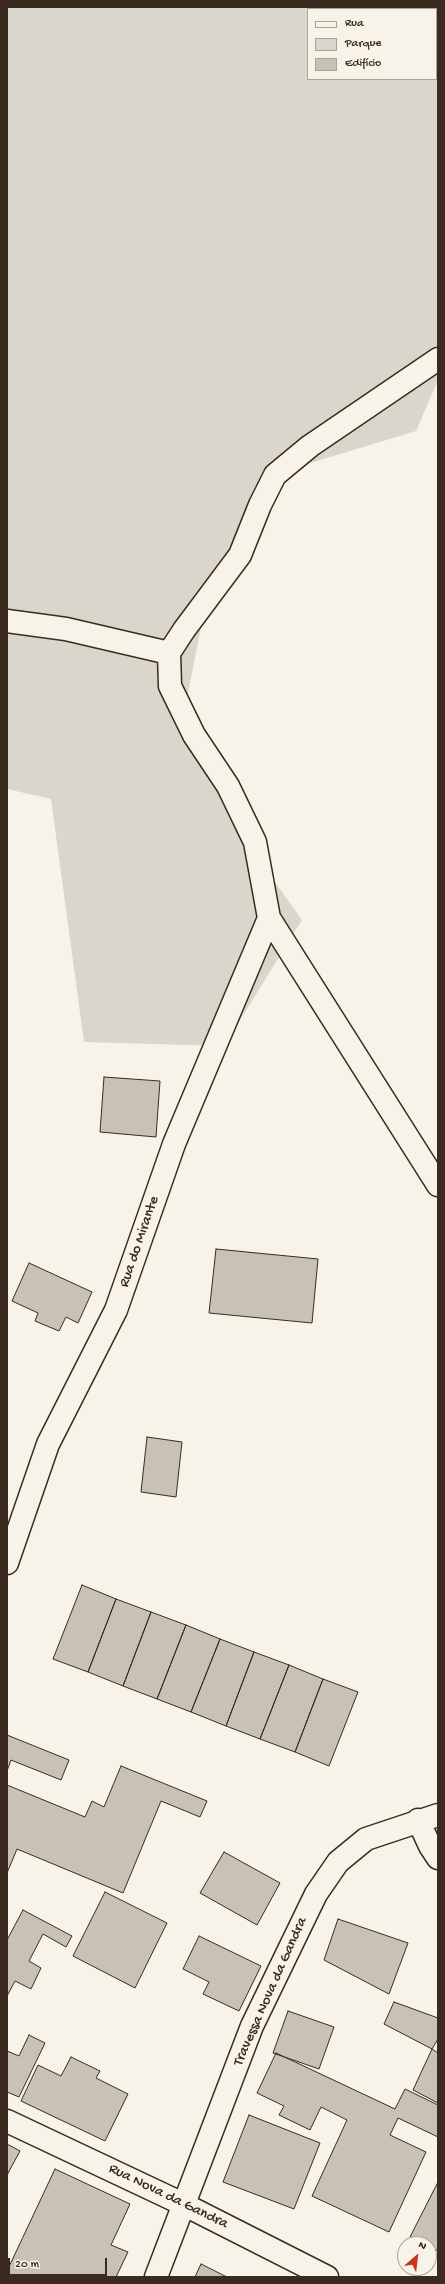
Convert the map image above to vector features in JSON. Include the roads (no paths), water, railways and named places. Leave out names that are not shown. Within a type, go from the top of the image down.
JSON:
[{"type":"street","points":[[438,359],[310,446],[275,475],[260,505],[240,555],[184,630],[169,653],[170,686],[194,735],[228,786],[254,842],[269,918],[438,1185]]},
{"type":"street","points":[[7,621],[66,629],[169,653]]},
{"type":"street","name":"Rua do Mirante","points":[[7,1563],[48,1444],[116,1310],[174,1144],[269,918]]},
{"type":"street","points":[[428,1818],[430,1846],[438,1858]]},
{"type":"street","name":"Travessa Nova da Gandra","points":[[156,2277],[185,2205],[252,2026],[316,1894],[338,1862],[366,1839],[428,1818]]},
{"type":"street","name":"Rua Nova da Gandra","points":[[7,2121],[185,2205],[327,2277]]}]
